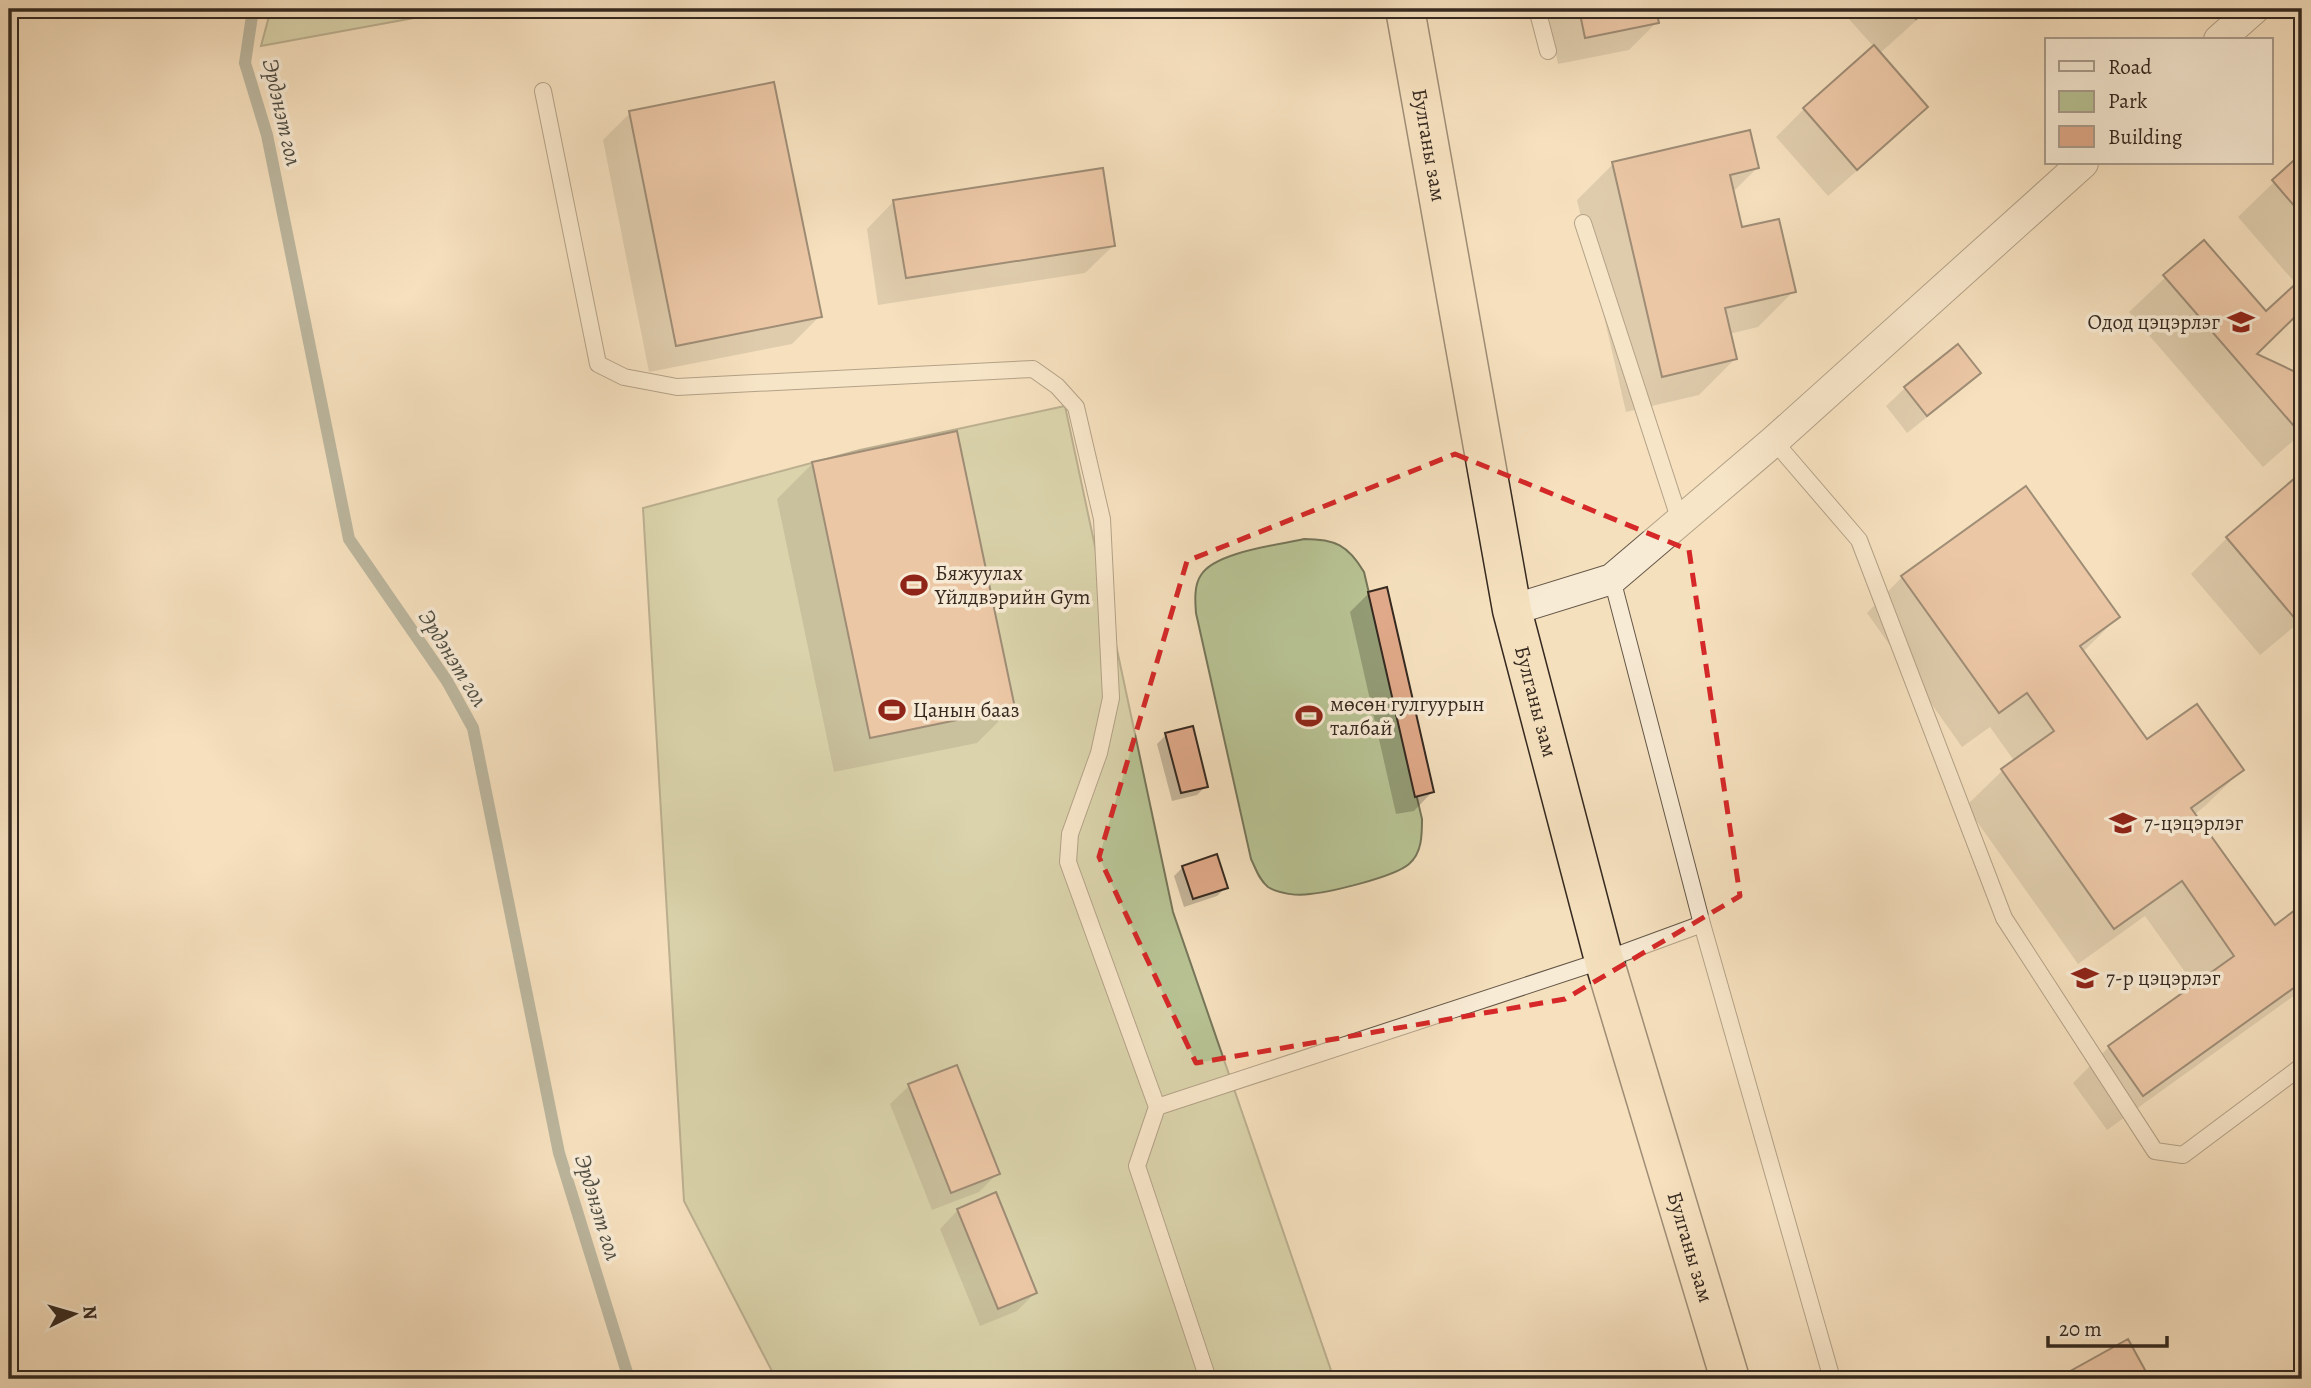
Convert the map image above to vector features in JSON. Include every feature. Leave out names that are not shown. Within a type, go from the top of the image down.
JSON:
[{"type":"highway","name":"Булганы зам","points":[[1405,9],[1512,610],[1604,960],[1730,1379]]},
{"type":"street","points":[[2221,38],[2254,9]]},
{"type":"street","points":[[1512,610],[1612,579],[1774,441],[2082,164]]},
{"type":"lane","points":[[1537,9],[1548,51]]},
{"type":"lane","points":[[543,91],[598,363],[624,377],[677,387],[1033,369],[1057,386],[1076,407],[1102,519],[1111,698],[1099,753],[1070,834],[1068,862],[1157,1107],[1137,1166],[1208,1379]]},
{"type":"lane","points":[[1583,223],[1680,521]]},
{"type":"lane","points":[[1774,441],[1859,540],[2004,918],[2155,1151],[2183,1155],[2302,1066]]},
{"type":"lane","points":[[1612,579],[1702,924],[1832,1379]]},
{"type":"lane","points":[[1157,1107],[1604,960],[1702,924]]},
{"type":"highlighted area","points":[[1455,454],[1689,550],[1740,896],[1565,999],[1196,1063],[1099,857],[1187,561]]},
{"type":"green space","points":[[271,9],[463,9],[261,46]]},
{"type":"green space","name":"Цанын бааз","points":[[1065,406],[1173,912],[1334,1379],[776,1379],[684,1201],[643,508],[860,450]]},
{"type":"green space","name":"мөсөн гулгуурын талбай","points":[[1304,539],[1324,540],[1340,545],[1352,555],[1364,572],[1422,825],[1417,855],[1401,869],[1347,887],[1300,895],[1283,893],[1268,887],[1260,878],[1251,859],[1196,613],[1195,598],[1201,575],[1219,561],[1248,551]]},
{"type":"building","points":[[1579,9],[1656,9],[1659,23],[1585,38]]},
{"type":"building","points":[[1907,9],[1928,9],[1916,19]]},
{"type":"building","points":[[1874,45],[1928,107],[1857,170],[1803,108]]},
{"type":"building","points":[[774,82],[822,317],[676,346],[629,111]]},
{"type":"building","points":[[1750,130],[1759,168],[1730,175],[1742,227],[1779,219],[1796,292],[1725,308],[1737,359],[1662,377],[1612,162]]},
{"type":"building","points":[[2302,153],[2302,215],[2272,180]]},
{"type":"building","points":[[1103,168],[1115,246],[906,278],[893,200]]},
{"type":"building","points":[[2204,240],[2266,311],[2302,278],[2302,310],[2257,354],[2302,375],[2300,433],[2163,275]]},
{"type":"building","points":[[1958,344],[1981,373],[1927,416],[1904,387]]},
{"type":"building","name":"Бяжуулах Үйлдвэрийн Gym","points":[[957,431],[1015,708],[870,738],[812,462]]},
{"type":"building","points":[[2302,472],[2302,616],[2297,621],[2226,537]]},
{"type":"building","points":[[2026,486],[2120,617],[2080,646],[2147,739],[2197,704],[2244,770],[2191,808],[2275,925],[2302,905],[2302,982],[2143,1096],[2108,1046],[2234,956],[2182,881],[2114,929],[2001,769],[2054,731],[2027,693],[1999,713],[1901,576]]},
{"type":"building","points":[[1387,587],[1434,792],[1415,797],[1368,592]]},
{"type":"building","points":[[1193,726],[1208,787],[1181,793],[1165,733]]},
{"type":"building","points":[[1217,854],[1228,888],[1193,899],[1182,866]]},
{"type":"building","points":[[957,1065],[1000,1174],[951,1193],[908,1084]]},
{"type":"building","points":[[996,1192],[1037,1293],[998,1309],[957,1209]]},
{"type":"building","points":[[2128,1339],[2150,1379],[2056,1379]]},
{"type":"waterway","name":"Эрдэнэт гол","points":[[253,9],[245,63],[267,135],[349,539],[447,681],[473,728],[559,1153],[629,1379]]},
{"type":"place","name":"Одод цэцэрлэг","points":[[2241,322]]},
{"type":"place","name":"Бяжуулах Үйлдвэрийн Gym","points":[[914,585]]},
{"type":"place","name":"Цанын бааз","points":[[892,710]]},
{"type":"place","name":"мөсөн гулгуурын талбай","points":[[1309,716]]},
{"type":"place","name":"7-цэцэрлэг","points":[[2123,823]]},
{"type":"place","name":"7-р цэцэрлэг","points":[[2085,978]]}]
